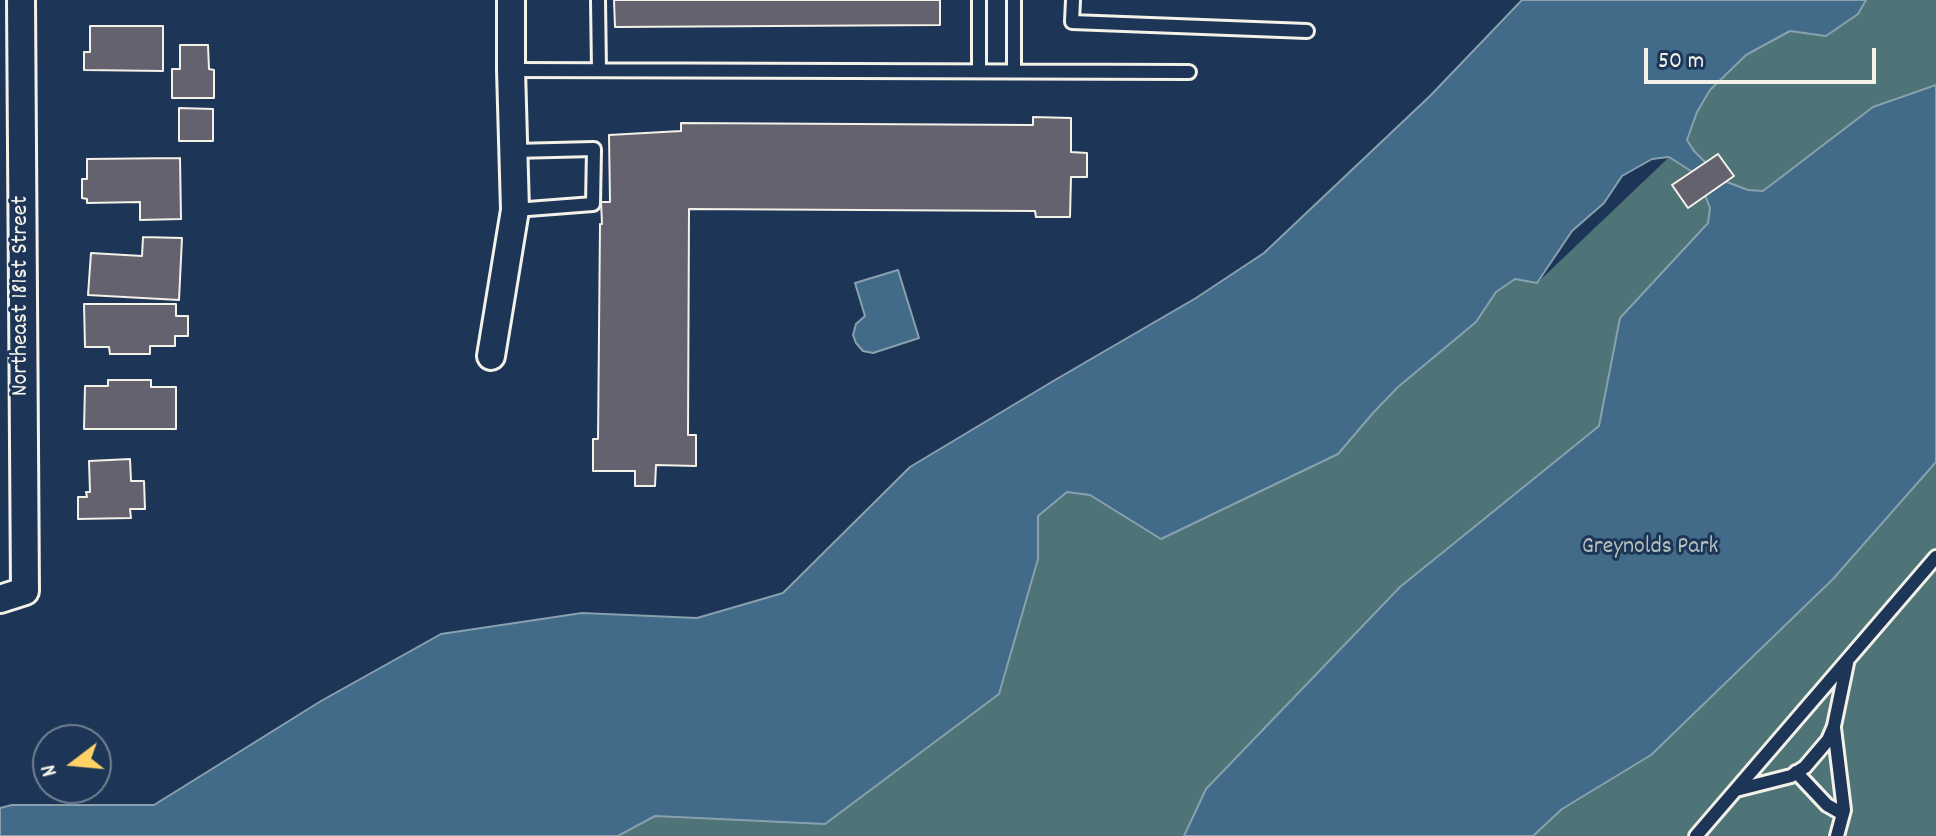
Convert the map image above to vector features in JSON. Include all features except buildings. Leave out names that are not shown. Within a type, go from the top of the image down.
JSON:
[{"type":"street","name":"Northeast 181st Street","points":[[12,595],[21,0]]},
{"type":"street","points":[[491,356],[515,210],[511,0]]},
{"type":"lane","points":[[598,0],[599,70]]},
{"type":"lane","points":[[979,0],[979,71]]},
{"type":"lane","points":[[1014,0],[1014,71]]},
{"type":"lane","points":[[1073,0],[1072,22],[1307,31]]},
{"type":"lane","points":[[511,70],[1189,72]]},
{"type":"lane","points":[[514,151],[594,149],[593,204],[515,210]]},
{"type":"lane","points":[[1696,836],[1936,557]]},
{"type":"lane","points":[[1736,790],[1791,776],[1805,767],[1828,740],[1834,726],[1847,661]]},
{"type":"lane","points":[[1834,726],[1843,814],[1837,836]]},
{"type":"lane","points":[[1796,772],[1827,805],[1843,814]]},
{"type":"green space","name":"Greynolds Park","points":[[1866,0],[1936,0],[1936,836],[618,836],[655,816],[825,824],[1038,559],[1038,516],[1067,492],[1090,495],[1161,539],[1373,413],[1398,387],[1476,322],[1496,292],[1515,279],[1537,283],[1687,140],[1697,112],[1710,90],[1746,55],[1790,31],[1826,36],[1858,14]]},
{"type":"water","points":[[1522,0],[1866,0],[1858,14],[1826,36],[1790,31],[1746,55],[1710,90],[1697,112],[1687,140],[1724,181],[1748,190],[1763,191],[1873,107],[1936,85],[1936,462],[1833,579],[1651,755],[1562,809],[1533,836],[1184,836],[1206,789],[1400,587],[1599,426],[1620,318],[1708,223],[1710,208],[1691,171],[1669,157],[1652,159],[1622,176],[1604,203],[1572,231],[1537,283],[1515,279],[1496,292],[1476,322],[1398,387],[1338,454],[1161,539],[1090,495],[1067,492],[1038,516],[1038,559],[999,694],[825,824],[655,816],[618,836],[0,836],[0,808],[12,805],[154,805],[321,701],[441,634],[582,613],[697,618],[783,593],[910,467],[1196,298],[1264,253],[1430,96]]},
{"type":"water","points":[[898,270],[919,338],[873,353],[863,351],[853,335],[856,324],[865,316],[855,283]]}]
